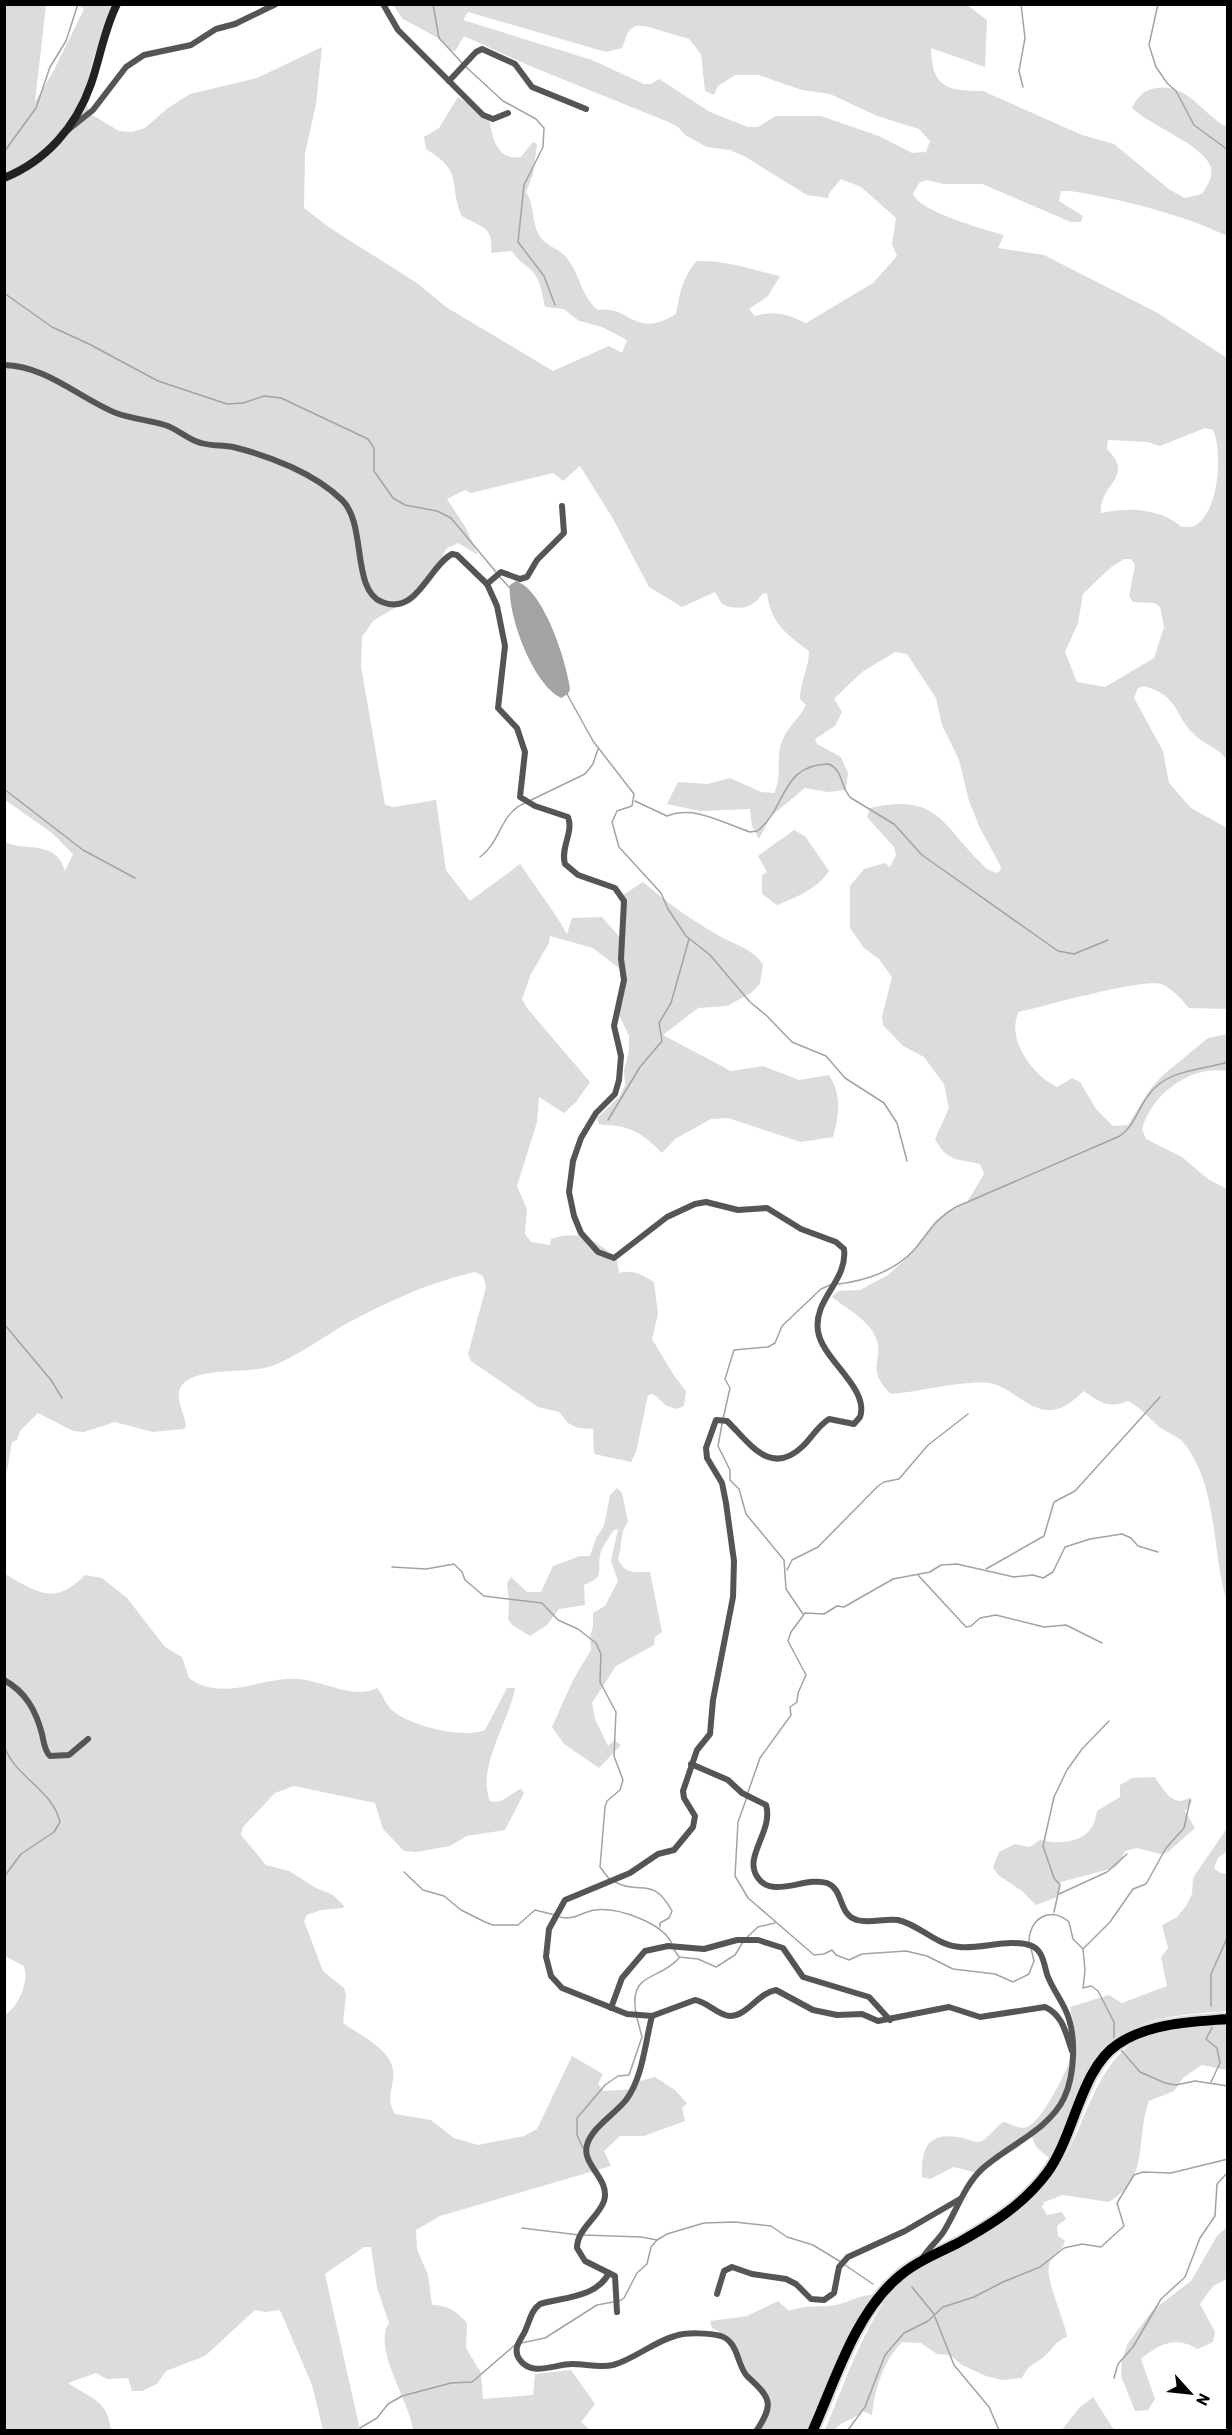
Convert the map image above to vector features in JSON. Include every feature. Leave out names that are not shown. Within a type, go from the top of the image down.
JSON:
[{"type":"highway","points":[[813,2430],[863,2322],[894,2280],[920,2262],[1000,2219],[1026,2197],[1047,2173],[1061,2151],[1097,2064],[1117,2044],[1135,2034],[1165,2026],[1227,2019]]},
{"type":"street","points":[[64,133],[86,95],[117,4]]},
{"type":"street","points":[[4,178],[37,161],[64,133],[84,120],[126,67],[144,55],[191,45],[216,29],[235,24],[276,4]]},
{"type":"street","points":[[383,4],[398,30],[487,118],[493,119],[508,113]]},
{"type":"street","points":[[449,81],[476,52],[482,49],[515,64],[532,87],[586,109]]},
{"type":"street","points":[[4,365],[33,371],[80,391],[117,413],[167,425],[196,441],[232,447],[297,470],[348,506],[357,529],[366,584],[375,598],[383,603],[399,603],[410,599],[452,554],[457,555],[488,584],[497,606],[505,646],[504,672],[498,704],[501,712],[517,728],[525,752],[520,797],[535,806],[568,817],[570,824],[563,851],[565,864],[578,875],[615,888],[624,901],[621,954],[624,980],[614,1026],[621,1056],[620,1069],[615,1094],[591,1119],[576,1150],[569,1192],[577,1225],[591,1246],[604,1256],[614,1258],[667,1217],[695,1204],[711,1202],[734,1209],[766,1208],[801,1229],[836,1242],[843,1249],[842,1268],[835,1284],[822,1303],[817,1328],[823,1344],[860,1398],[862,1413],[854,1424],[829,1419],[800,1449],[783,1458],[772,1458],[754,1450],[722,1419],[716,1420],[707,1443],[707,1458],[722,1483],[726,1503],[734,1561],[733,1597],[713,1700],[710,1734],[697,1750],[683,1795],[695,1821],[687,1837],[674,1850],[657,1854],[633,1871],[567,1898],[549,1929],[546,1962],[551,1976],[569,1992],[634,2016],[652,2016],[695,2000],[727,2015],[736,2015],[761,1995],[776,1990],[807,2008],[829,2014],[862,2014],[878,2021],[949,2007],[980,2017],[1045,2007],[1057,2014],[1072,2051]]},
{"type":"street","points":[[488,584],[504,572],[520,579],[527,578],[537,560],[564,533],[562,506]]},
{"type":"street","points":[[4,1680],[17,1688],[33,1710],[50,1756],[69,1755],[88,1739]]},
{"type":"street","points":[[691,1764],[730,1782],[742,1793],[766,1805],[768,1822],[753,1864],[757,1877],[767,1885],[827,1883],[837,1893],[843,1911],[855,1920],[897,1920],[954,1947],[1020,1944],[1034,1947],[1040,1953],[1051,1985],[1070,2021],[1072,2051],[1067,2091],[1059,2108],[981,2170],[960,2199],[942,2234],[929,2246],[920,2262]]},
{"type":"street","points":[[611,2008],[622,1978],[645,1950],[668,1947],[704,1949],[737,1940],[758,1940],[783,1948],[803,1977],[869,1997],[890,2020]]},
{"type":"street","points":[[617,2312],[617,2279],[609,2272],[585,2261],[577,2248],[580,2235],[600,2210],[605,2196],[603,2182],[588,2157],[586,2148],[590,2139],[627,2099],[633,2087],[652,2016]]},
{"type":"street","points":[[717,2294],[724,2271],[732,2267],[752,2274],[786,2279],[796,2284],[811,2299],[824,2300],[834,2294],[839,2267],[848,2257],[905,2231],[960,2199]]},
{"type":"street","points":[[609,2272],[601,2285],[587,2293],[540,2304],[535,2308],[517,2344],[517,2355],[521,2362],[534,2369],[570,2364],[607,2366],[674,2336],[719,2336],[729,2341],[744,2372],[766,2396],[769,2409],[757,2430]]},
{"type":"shaded area","points":[[5,5],[46,5],[35,102],[54,70],[84,9],[77,5],[115,5],[94,58],[87,89],[87,102],[89,113],[119,131],[131,132],[145,128],[168,108],[190,94],[257,78],[322,47],[316,104],[305,154],[304,208],[330,228],[417,283],[446,307],[553,371],[609,346],[622,353],[627,340],[602,327],[579,321],[564,309],[545,307],[540,284],[533,272],[512,251],[491,253],[491,238],[485,229],[462,216],[451,172],[438,157],[426,149],[424,137],[439,128],[458,97],[489,117],[497,146],[506,155],[521,157],[533,142],[537,144],[533,174],[526,192],[531,202],[539,235],[544,242],[561,252],[569,261],[587,298],[598,310],[618,312],[642,323],[651,324],[676,314],[680,293],[692,267],[697,261],[708,261],[780,276],[768,296],[749,309],[755,316],[769,313],[781,314],[806,323],[873,283],[897,256],[892,244],[896,218],[861,187],[841,179],[828,198],[807,195],[744,156],[730,150],[707,147],[666,121],[530,66],[464,36],[455,51],[452,51],[438,38],[403,19],[393,5],[967,5],[987,20],[985,67],[931,48],[934,71],[943,84],[959,90],[983,91],[1082,135],[1114,144],[1170,190],[1185,198],[1202,194],[1208,185],[1211,168],[1207,160],[1188,144],[1132,108],[1140,96],[1152,89],[1175,89],[1184,94],[1227,127],[1227,236],[1150,208],[1070,191],[1061,191],[1059,201],[1083,216],[1081,222],[1071,222],[982,184],[944,184],[927,180],[919,183],[913,194],[918,201],[940,214],[1004,235],[998,248],[1044,255],[1156,312],[1227,358],[1227,760],[1189,730],[1176,708],[1165,696],[1144,686],[1138,688],[1134,698],[1163,751],[1169,783],[1191,808],[1227,828],[1227,1009],[1189,1008],[1169,988],[1151,983],[1115,989],[1019,1012],[1016,1033],[1024,1055],[1039,1074],[1057,1087],[1072,1078],[1080,1082],[1096,1109],[1113,1126],[1128,1125],[1151,1088],[1163,1075],[1208,1038],[1227,1034],[1227,1071],[1200,1072],[1175,1084],[1154,1104],[1142,1129],[1146,1139],[1182,1157],[1208,1179],[1227,1189],[1227,1602],[1209,1499],[1195,1460],[1180,1439],[1159,1427],[1128,1401],[1116,1404],[1105,1403],[1084,1391],[1065,1406],[1052,1410],[1036,1407],[1005,1389],[989,1383],[967,1383],[891,1394],[879,1378],[878,1346],[873,1332],[863,1320],[832,1297],[838,1291],[860,1290],[888,1275],[907,1258],[936,1220],[967,1202],[984,1174],[980,1164],[949,1156],[935,1139],[949,1108],[944,1084],[924,1057],[903,1046],[883,1025],[882,1016],[892,977],[879,959],[864,948],[850,928],[850,886],[864,869],[885,863],[890,867],[896,855],[894,847],[867,817],[870,808],[894,804],[926,809],[949,827],[987,869],[996,873],[1001,867],[980,828],[969,801],[959,760],[942,725],[936,698],[907,654],[895,652],[862,672],[834,699],[842,712],[835,726],[815,739],[817,744],[841,757],[848,773],[846,790],[828,792],[805,788],[771,816],[759,839],[752,826],[750,809],[700,811],[667,804],[678,782],[708,784],[730,778],[761,792],[774,793],[778,780],[782,741],[806,705],[800,699],[809,651],[781,627],[772,612],[767,593],[762,594],[749,606],[738,608],[722,604],[715,592],[682,607],[649,587],[612,517],[580,466],[563,481],[553,473],[471,493],[465,490],[447,499],[466,528],[478,555],[458,543],[447,548],[431,575],[404,602],[373,621],[362,637],[361,666],[385,805],[394,807],[436,800],[446,870],[470,901],[520,864],[567,934],[572,918],[602,917],[624,942],[623,895],[643,882],[688,916],[722,938],[748,950],[763,964],[760,984],[751,993],[727,1006],[698,1008],[663,1035],[731,1071],[763,1066],[799,1080],[829,1075],[836,1090],[838,1114],[833,1137],[801,1142],[728,1118],[711,1119],[675,1139],[662,1153],[647,1139],[631,1130],[599,1124],[597,1118],[619,1097],[625,1085],[624,1070],[629,1051],[629,1036],[619,1015],[625,973],[593,948],[550,936],[549,943],[531,974],[522,999],[527,1008],[590,1082],[576,1102],[564,1113],[539,1097],[537,1122],[517,1186],[527,1209],[525,1234],[531,1242],[550,1245],[551,1239],[561,1236],[587,1238],[617,1260],[619,1273],[633,1272],[654,1282],[658,1314],[652,1339],[686,1391],[684,1406],[677,1409],[667,1406],[653,1394],[648,1395],[636,1452],[631,1462],[594,1454],[593,1429],[578,1428],[568,1423],[559,1412],[538,1407],[471,1361],[468,1354],[486,1287],[483,1276],[475,1272],[441,1281],[391,1301],[277,1364],[254,1370],[204,1374],[193,1378],[184,1383],[179,1392],[186,1425],[184,1429],[153,1432],[115,1422],[84,1432],[73,1431],[38,1413],[20,1431],[17,1440],[12,1442],[7,1471],[5,1471],[4,842],[48,850],[61,861],[65,871],[73,854],[52,833],[5,800]],"holes":[[[468,12],[606,52],[622,48],[628,32],[635,26],[645,26],[689,39],[701,54],[705,91],[714,95],[718,86],[735,75],[758,75],[802,90],[830,94],[877,116],[919,129],[930,141],[926,152],[912,153],[879,136],[821,116],[776,116],[758,127],[748,127],[710,112],[659,79],[651,84],[644,84],[592,60],[463,20]],[[1205,428],[1213,430],[1218,452],[1217,481],[1210,507],[1204,518],[1195,526],[1182,527],[1164,516],[1144,511],[1123,510],[1101,513],[1105,494],[1114,481],[1118,467],[1107,449],[1108,440],[1147,442],[1160,446]],[[1124,559],[1131,559],[1135,565],[1129,596],[1133,602],[1155,603],[1160,607],[1164,627],[1154,658],[1105,687],[1077,682],[1065,652],[1078,623],[1083,594],[1110,568]]]},
{"type":"shaded area","points":[[516,581],[526,587],[536,598],[559,645],[570,689],[568,694],[561,698],[551,691],[541,679],[517,631],[510,598],[510,585]]},
{"type":"shaded area","points":[[794,830],[805,836],[829,871],[813,888],[777,905],[762,894],[762,875],[767,872],[758,856]]},
{"type":"shaded area","points":[[617,1488],[622,1493],[628,1522],[623,1531],[618,1559],[627,1570],[650,1572],[662,1632],[655,1637],[654,1645],[616,1666],[592,1703],[595,1719],[608,1746],[614,1740],[621,1745],[599,1768],[564,1744],[552,1727],[573,1680],[591,1650],[593,1613],[605,1606],[618,1581],[611,1561],[618,1529],[614,1530],[602,1548],[598,1577],[584,1585],[585,1605],[559,1609],[547,1625],[530,1636],[512,1625],[508,1619],[507,1583],[511,1577],[527,1592],[541,1592],[553,1566],[580,1556],[590,1556],[596,1538],[604,1526],[610,1495]]},
{"type":"shaded area","points":[[5,1574],[27,1587],[46,1593],[64,1591],[85,1575],[102,1578],[127,1598],[165,1647],[182,1657],[189,1678],[202,1685],[215,1688],[229,1689],[285,1679],[299,1679],[349,1691],[359,1692],[377,1688],[390,1709],[412,1722],[438,1730],[464,1733],[485,1730],[507,1688],[515,1688],[487,1774],[490,1801],[503,1800],[521,1789],[524,1793],[505,1830],[467,1836],[450,1846],[416,1852],[404,1851],[383,1829],[375,1803],[294,1786],[275,1793],[243,1827],[241,1835],[266,1865],[289,1871],[316,1888],[333,1895],[344,1906],[307,1915],[304,1921],[323,1971],[344,1988],[346,1995],[343,2023],[376,2045],[390,2060],[393,2079],[390,2100],[395,2114],[431,2120],[454,2138],[478,2145],[524,2136],[537,2129],[572,2056],[603,2074],[598,2084],[604,2091],[635,2089],[640,2081],[655,2077],[675,2090],[687,2103],[682,2108],[685,2121],[644,2136],[620,2136],[604,2151],[611,2166],[440,2216],[416,2230],[417,2249],[428,2275],[432,2305],[451,2310],[467,2323],[466,2348],[481,2373],[483,2399],[533,2395],[535,2374],[571,2370],[595,2404],[581,2422],[588,2428],[587,2430],[413,2430],[388,2360],[385,2334],[389,2323],[377,2288],[371,2247],[364,2247],[325,2274],[360,2430],[323,2430],[312,2385],[280,2310],[265,2312],[255,2310],[205,2356],[166,2371],[157,2384],[142,2391],[132,2391],[128,2378],[107,2379],[96,2373],[68,2383],[101,2405],[106,2411],[111,2430],[5,2430],[4,2016],[22,1994],[25,1973],[24,1966],[5,1956]]},
{"type":"shaded area","points":[[1155,1777],[1173,1799],[1181,1801],[1191,1798],[1192,1802],[1185,1811],[1195,1828],[1168,1852],[1161,1854],[1137,1848],[1125,1851],[1114,1868],[1061,1882],[1057,1897],[1036,1905],[1022,1891],[998,1875],[993,1867],[999,1852],[1015,1844],[1030,1847],[1040,1840],[1062,1842],[1083,1836],[1094,1824],[1097,1811],[1120,1797],[1120,1785],[1132,1778]]},
{"type":"shaded area","points":[[1227,1828],[1227,1851],[1218,1858],[1214,1868],[1220,1873],[1227,1874],[1227,2011],[1182,2015],[1153,2021],[1139,2026],[1113,2042],[1049,2158],[1036,2147],[1031,2134],[1019,2147],[977,2173],[954,2167],[930,2179],[922,2177],[923,2157],[929,2143],[935,2139],[951,2136],[979,2142],[1003,2122],[1022,2128],[1026,2127],[1043,2112],[1073,2052],[1075,2035],[1070,2007],[1109,1995],[1122,2003],[1167,1986],[1161,1957],[1168,1948],[1162,1925],[1177,1917],[1186,1906],[1192,1894],[1193,1878]]},
{"type":"shaded area","points":[[1227,2023],[1227,2070],[1202,2065],[1183,2078],[1174,2091],[1149,2101],[1140,2156],[1131,2181],[1122,2192],[1109,2202],[1063,2195],[1044,2202],[1042,2207],[1047,2215],[1062,2212],[1066,2219],[1057,2226],[1058,2236],[1065,2241],[1050,2262],[1049,2271],[1052,2289],[1067,2337],[1030,2366],[1022,2378],[1002,2380],[986,2376],[962,2365],[950,2355],[937,2354],[921,2343],[902,2342],[890,2358],[881,2376],[872,2415],[863,2411],[834,2430],[825,2430],[857,2352],[888,2296],[913,2271],[955,2241],[1036,2190],[1049,2179],[1070,2148],[1094,2093],[1119,2054],[1133,2043],[1150,2035],[1170,2030]]},
{"type":"shaded area","points":[[1227,2227],[1227,2279],[1213,2286],[1200,2304],[1215,2332],[1213,2342],[1198,2349],[1182,2343],[1168,2343],[1141,2359],[1155,2399],[1148,2410],[1135,2411],[1121,2376],[1122,2360],[1128,2343],[1152,2311],[1191,2281],[1217,2236]]},
{"type":"shaded area","points":[[873,2295],[811,2430],[754,2430],[767,2406],[761,2387],[748,2372],[739,2353],[722,2333],[712,2328],[710,2321],[747,2316],[778,2301],[789,2311],[836,2305]]},
{"type":"shaded area","points":[[1093,2397],[1114,2430],[1062,2430],[1079,2408]]},
{"type":"waterway","points":[[4,152],[36,108],[50,67],[66,41],[78,4]]},
{"type":"waterway","points":[[433,4],[439,38],[463,64]]},
{"type":"waterway","points":[[1021,4],[1025,38],[1019,71],[1023,87]]},
{"type":"waterway","points":[[1158,4],[1149,45],[1156,67],[1176,91],[1194,125],[1228,150]]},
{"type":"waterway","points":[[466,67],[503,101],[536,119],[544,128],[543,147],[524,185],[518,242],[544,276],[555,305]]},
{"type":"waterway","points":[[4,293],[52,327],[158,381],[227,404],[243,403],[264,396],[281,398],[368,439],[374,448],[374,471],[393,498],[405,505],[437,511],[451,518],[496,572]]},
{"type":"waterway","points":[[499,576],[510,588]]},
{"type":"waterway","points":[[567,694],[593,741],[634,794],[632,806],[617,811],[612,822],[619,847],[661,893],[668,909],[686,936],[710,955],[750,1002],[792,1042],[826,1056],[845,1078],[884,1103],[897,1123],[907,1161]]},
{"type":"waterway","points":[[529,801],[585,774],[593,764],[598,749]]},
{"type":"waterway","points":[[635,801],[667,816],[678,813],[699,814],[750,832],[757,831],[767,822],[786,789],[801,771],[813,766],[829,764],[840,775],[851,798],[894,824],[922,855],[1058,951],[1074,954],[1108,940]]},
{"type":"waterway","points":[[4,789],[83,850],[135,878]]},
{"type":"waterway","points":[[480,857],[492,844],[510,814],[525,803]]},
{"type":"waterway","points":[[608,1120],[640,1067],[662,1041],[659,1023],[671,1003],[689,939]]},
{"type":"waterway","points":[[838,1284],[879,1274],[898,1264],[914,1250],[937,1221],[956,1207],[1120,1136],[1132,1123],[1147,1097],[1163,1081],[1183,1072],[1228,1062]]},
{"type":"waterway","points":[[723,1419],[730,1388],[725,1379],[734,1350],[768,1347],[775,1343],[782,1326],[821,1289],[830,1285]]},
{"type":"waterway","points":[[4,1324],[51,1380],[62,1398]]},
{"type":"waterway","points":[[986,1569],[1044,1536],[1054,1502],[1075,1491],[1160,1397]]},
{"type":"waterway","points":[[787,1570],[792,1560],[818,1547],[878,1486],[884,1482],[899,1479],[928,1445],[968,1414]]},
{"type":"waterway","points":[[722,1424],[718,1446],[730,1470],[730,1480],[739,1489],[746,1514],[784,1560],[786,1589],[803,1614]]},
{"type":"waterway","points":[[748,1792],[760,1758],[791,1715],[790,1707],[797,1702],[798,1693],[806,1675],[788,1641],[791,1632],[805,1613],[824,1614],[837,1606],[844,1607],[893,1579],[930,1572],[941,1565],[957,1564],[1014,1577],[1033,1575],[1043,1578],[1053,1572],[1065,1547],[1090,1539],[1122,1534],[1131,1538],[1138,1546],[1158,1552]]},
{"type":"waterway","points":[[392,1567],[426,1569],[454,1564],[462,1572],[465,1580],[484,1596],[542,1603],[558,1620],[578,1629],[596,1643],[601,1654],[600,1682],[616,1712],[614,1756],[623,1780],[620,1790],[607,1801],[605,1807],[600,1867],[610,1880]]},
{"type":"waterway","points":[[918,1575],[966,1627],[971,1626],[980,1618],[996,1615],[1044,1627],[1066,1625],[1102,1643]]},
{"type":"waterway","points":[[1054,1912],[1060,1885],[1054,1878],[1043,1846],[1054,1797],[1067,1770],[1082,1749],[1109,1721]]},
{"type":"waterway","points":[[4,1746],[16,1766],[49,1801],[60,1822],[54,1832],[21,1854],[4,1877]]},
{"type":"waterway","points":[[747,1797],[738,1822],[735,1876],[748,1898],[814,1955],[832,1950],[836,1955],[849,1960],[862,1954],[906,1951],[927,1956],[953,1969],[995,1974],[1013,1982],[1029,1974],[1034,1961],[1031,1948]]},
{"type":"waterway","points":[[1114,2038],[1114,2022],[1098,1991],[1091,1986],[1083,1988],[1085,1970],[1083,1949],[1110,1922],[1133,1889],[1146,1884],[1166,1848],[1184,1828],[1190,1800]]},
{"type":"waterway","points":[[1059,1894],[1107,1872],[1127,1854]]},
{"type":"waterway","points":[[404,1872],[423,1890],[444,1896],[461,1910],[493,1925],[518,1925],[535,1910],[555,1915]]},
{"type":"waterway","points":[[615,1882],[624,1886],[646,1888],[658,1893],[672,1911],[669,1918],[660,1923],[660,1927]]},
{"type":"waterway","points":[[560,1917],[574,1917],[595,1910],[615,1911],[650,1923],[667,1936],[672,1944]]},
{"type":"waterway","points":[[1029,1944],[1032,1928],[1036,1922],[1042,1917],[1055,1915],[1069,1922],[1073,1939],[1083,1949]]},
{"type":"waterway","points":[[746,1938],[758,1927],[775,1923]]},
{"type":"waterway","points":[[1211,2006],[1211,1974],[1228,1936]]},
{"type":"waterway","points":[[673,1948],[679,1957],[698,1959],[716,1967],[735,1955],[743,1942]]},
{"type":"waterway","points":[[636,2013],[635,2000],[641,1983],[679,1958]]},
{"type":"waterway","points":[[583,2148],[577,2135],[577,2118],[605,2085],[618,2076],[629,2075],[642,2037],[637,2018]]},
{"type":"waterway","points":[[1211,2082],[1220,2063],[1217,2048],[1206,2039],[1213,2026]]},
{"type":"waterway","points":[[1121,2050],[1140,2072],[1165,2083],[1176,2085],[1195,2081],[1228,2086]]},
{"type":"waterway","points":[[848,2430],[865,2407],[885,2355],[904,2333],[928,2321],[943,2307],[974,2297],[1040,2267],[1064,2248],[1082,2244],[1101,2247],[1124,2226],[1117,2203],[1134,2175],[1143,2172],[1171,2173],[1228,2159]]},
{"type":"waterway","points":[[1114,2378],[1118,2364],[1133,2347],[1161,2299],[1185,2277],[1200,2238],[1215,2216],[1217,2184],[1228,2172]]},
{"type":"waterway","points":[[618,2302],[624,2298],[637,2273],[647,2264],[651,2247],[657,2240],[667,2234],[704,2223],[735,2222],[771,2226],[787,2237],[813,2245],[841,2262]]},
{"type":"waterway","points":[[522,2228],[579,2235]]},
{"type":"waterway","points":[[584,2235],[641,2237],[657,2240]]},
{"type":"waterway","points":[[845,2265],[873,2284]]},
{"type":"waterway","points":[[912,2287],[934,2314]]},
{"type":"waterway","points":[[521,2343],[545,2338],[597,2305],[613,2302]]},
{"type":"waterway","points":[[935,2317],[954,2365],[989,2407],[999,2430]]},
{"type":"waterway","points":[[360,2428],[377,2418],[388,2404],[402,2396],[451,2383],[472,2382],[516,2344]]}]
